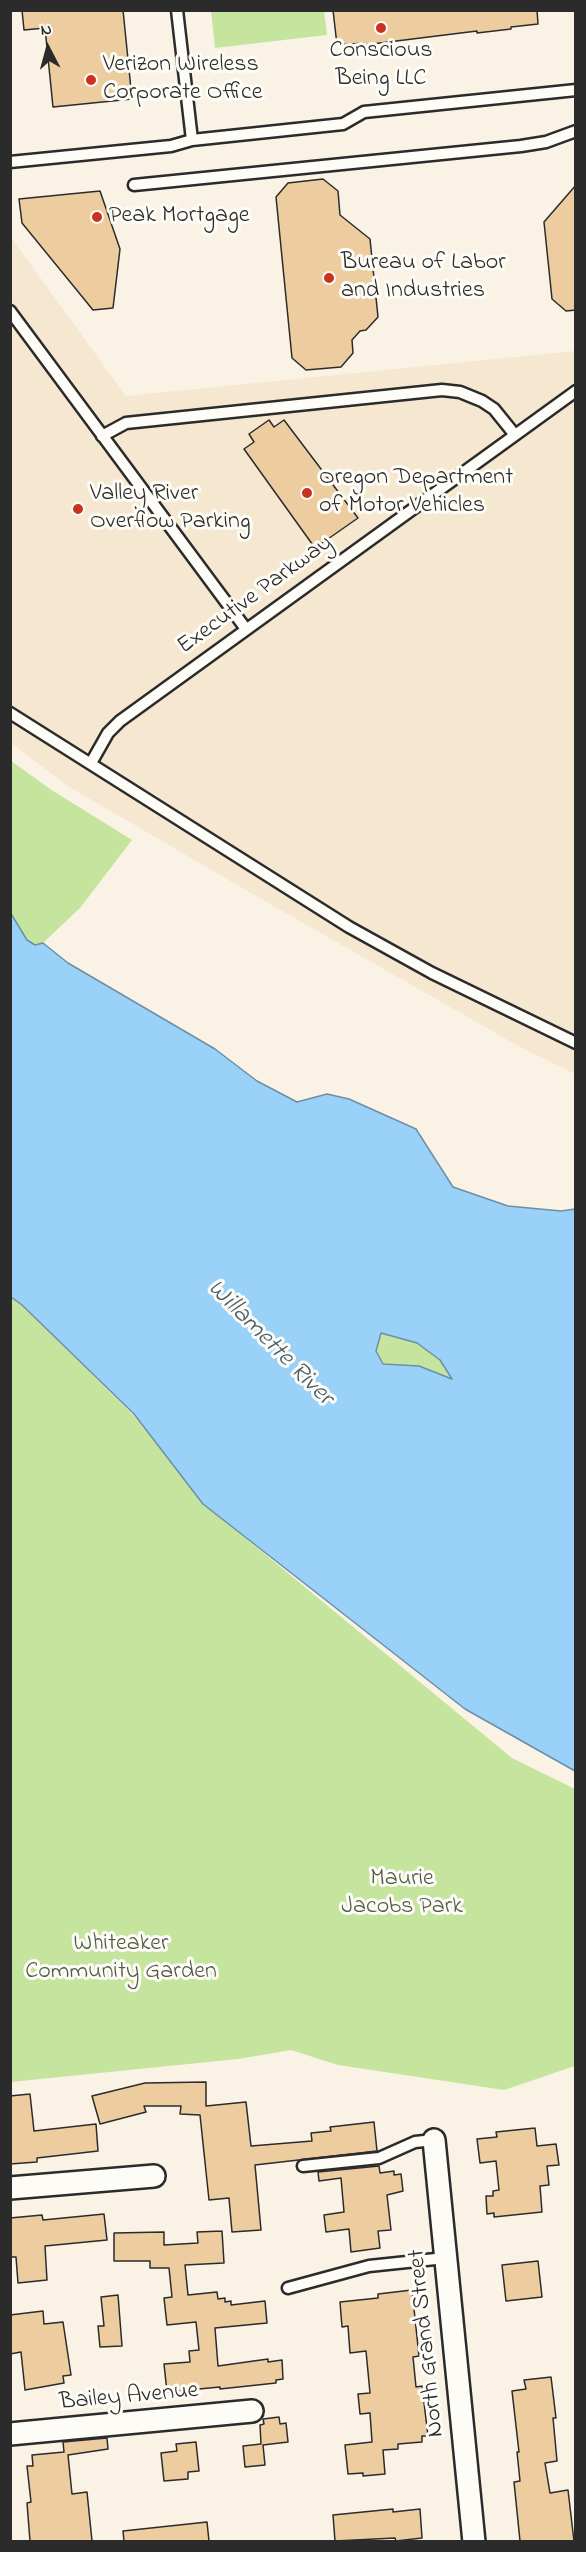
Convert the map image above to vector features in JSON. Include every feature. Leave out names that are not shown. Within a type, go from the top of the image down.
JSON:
[{"type":"street","name":"North Grand Street","points":[[434,2140],[474,2541]]},
{"type":"street","points":[[10,2188],[154,2176]]},
{"type":"street","name":"Bailey Avenue","points":[[10,2434],[252,2411]]},
{"type":"lane","points":[[177,10],[192,140]]},
{"type":"lane","points":[[10,162],[171,146],[192,140],[343,124],[364,112],[576,90]]},
{"type":"lane","points":[[134,185],[521,146],[546,142],[576,131]]},
{"type":"lane","points":[[10,311],[246,629]]},
{"type":"lane","points":[[102,436],[126,423],[442,390],[460,392],[482,400],[494,409],[515,435]]},
{"type":"lane","name":"Executive Parkway","points":[[91,763],[114,726],[576,391]]},
{"type":"lane","points":[[10,713],[368,938],[432,973],[576,1043]]},
{"type":"lane","points":[[303,2166],[379,2158],[415,2142],[434,2140]]},
{"type":"lane","points":[[288,2288],[369,2266],[445,2258]]},
{"type":"shaded area","points":[[10,236],[126,396],[575,351],[575,1074],[520,1047],[66,785],[11,743]]},
{"type":"green space","points":[[211,11],[324,11],[327,35],[215,48]]},
{"type":"green space","points":[[10,760],[50,789],[132,840],[80,908],[43,943],[35,945],[26,940],[11,912]]},
{"type":"green space","name":"Maurie Jacobs Park","points":[[10,1296],[22,1305],[136,1418],[203,1503],[512,1758],[575,1789],[575,2066],[504,2090],[338,2065],[291,2050],[238,2059],[11,2082]]},
{"type":"green space","points":[[381,1332],[417,1343],[440,1360],[452,1380],[419,1366],[383,1364],[376,1351]]},
{"type":"water","name":"Willamette River","points":[[10,912],[27,940],[35,945],[43,943],[68,963],[215,1049],[257,1081],[297,1102],[327,1094],[349,1099],[416,1129],[453,1187],[508,1206],[561,1211],[575,1209],[575,1771],[465,1709],[203,1504],[134,1414],[11,1297]],"holes":[[[381,1333],[417,1343],[440,1360],[452,1379],[419,1366],[383,1364],[376,1351]]]},
{"type":"building","points":[[22,10],[123,10],[132,99],[53,107],[45,28],[24,30]]},
{"type":"building","points":[[333,10],[537,10],[538,24],[364,45],[364,43],[337,45]]},
{"type":"building","name":"Bureau of Labor and Industries","points":[[323,179],[338,191],[340,215],[370,239],[378,317],[352,340],[353,353],[341,367],[306,370],[292,358],[276,197],[288,183]]},
{"type":"building","points":[[576,185],[576,310],[566,311],[552,299],[544,222]]},
{"type":"building","points":[[100,191],[120,249],[113,308],[93,310],[22,223],[19,199]]},
{"type":"building","name":"Oregon Department of Motor Vehicles","points":[[269,420],[274,427],[284,420],[358,518],[315,548],[244,449],[254,442],[249,434]]},
{"type":"building","points":[[206,2082],[206,2106],[246,2102],[251,2146],[312,2141],[311,2133],[331,2131],[330,2127],[374,2122],[377,2151],[255,2165],[261,2230],[232,2232],[229,2198],[209,2200],[200,2115],[180,2114],[181,2106],[144,2106],[146,2112],[100,2124],[92,2096],[145,2083]]},
{"type":"building","points":[[30,2094],[34,2131],[96,2124],[98,2151],[37,2158],[37,2162],[10,2164],[10,2096]]},
{"type":"building","points":[[535,2128],[537,2146],[556,2144],[559,2165],[547,2166],[549,2185],[540,2186],[542,2212],[494,2217],[494,2213],[487,2214],[486,2196],[493,2196],[493,2191],[499,2190],[496,2161],[480,2163],[477,2139],[497,2137],[496,2132]]},
{"type":"building","points":[[379,2166],[380,2173],[394,2171],[394,2175],[401,2174],[403,2191],[387,2195],[391,2230],[378,2231],[380,2248],[351,2252],[349,2229],[326,2232],[324,2215],[344,2212],[341,2178],[319,2181],[318,2172]]},
{"type":"building","points":[[104,2214],[107,2240],[45,2246],[47,2280],[18,2283],[16,2257],[10,2257],[10,2218],[42,2215],[43,2220]]},
{"type":"building","points":[[222,2231],[224,2263],[185,2265],[188,2295],[217,2292],[218,2299],[225,2298],[225,2302],[231,2301],[231,2305],[265,2301],[267,2323],[215,2328],[218,2366],[268,2359],[268,2362],[282,2360],[283,2379],[276,2380],[276,2383],[167,2392],[164,2364],[190,2362],[189,2351],[199,2350],[196,2322],[167,2325],[164,2298],[172,2297],[169,2268],[150,2268],[150,2261],[114,2261],[114,2233],[164,2232],[164,2245],[198,2243],[197,2232]]},
{"type":"building","points":[[538,2261],[542,2297],[506,2301],[502,2265]]},
{"type":"building","points":[[412,2290],[419,2356],[413,2357],[416,2387],[422,2386],[428,2436],[422,2436],[422,2442],[398,2444],[398,2449],[383,2450],[385,2474],[363,2476],[363,2473],[348,2474],[345,2445],[372,2442],[370,2413],[360,2414],[358,2394],[370,2393],[366,2351],[350,2353],[348,2326],[342,2327],[340,2302],[378,2298],[378,2294]]},
{"type":"building","points":[[118,2295],[122,2346],[100,2347],[98,2326],[104,2326],[101,2297]]},
{"type":"building","points":[[43,2311],[44,2324],[63,2322],[71,2375],[63,2376],[64,2383],[25,2390],[21,2352],[10,2354],[10,2315]]},
{"type":"building","points":[[551,2377],[556,2418],[553,2418],[557,2461],[545,2463],[550,2493],[568,2490],[574,2541],[520,2541],[514,2482],[520,2481],[517,2452],[519,2452],[512,2391],[526,2389],[524,2380]]},
{"type":"building","points":[[279,2417],[280,2424],[286,2423],[288,2442],[263,2445],[265,2465],[245,2467],[243,2446],[261,2444],[260,2425],[264,2424],[263,2419]]},
{"type":"building","points":[[107,2438],[108,2449],[68,2455],[72,2494],[87,2492],[92,2541],[30,2541],[27,2503],[31,2502],[27,2466],[33,2466],[32,2455],[64,2452],[63,2442]]},
{"type":"building","points":[[196,2442],[199,2471],[188,2472],[188,2479],[164,2481],[161,2453],[177,2451],[176,2444]]},
{"type":"building","points":[[393,2509],[393,2512],[420,2509],[422,2538],[396,2541],[395,2538],[335,2541],[333,2515]]},
{"type":"building","points":[[207,2522],[209,2541],[124,2541],[123,2531]]},
{"type":"place","name":"Conscious Being LLC","points":[[381,28]]},
{"type":"place","name":"Verizon Wireless Corporate Office","points":[[91,80]]},
{"type":"place","name":"Peak Mortgage","points":[[97,217]]},
{"type":"place","name":"Bureau of Labor and Industries","points":[[329,278]]},
{"type":"place","name":"Oregon Department of Motor Vehicles","points":[[307,493]]},
{"type":"place","name":"Valley River Overflow Parking","points":[[78,509]]},
{"type":"park label","name":"Whiteaker Community Garden","points":[[121,1959]]}]
